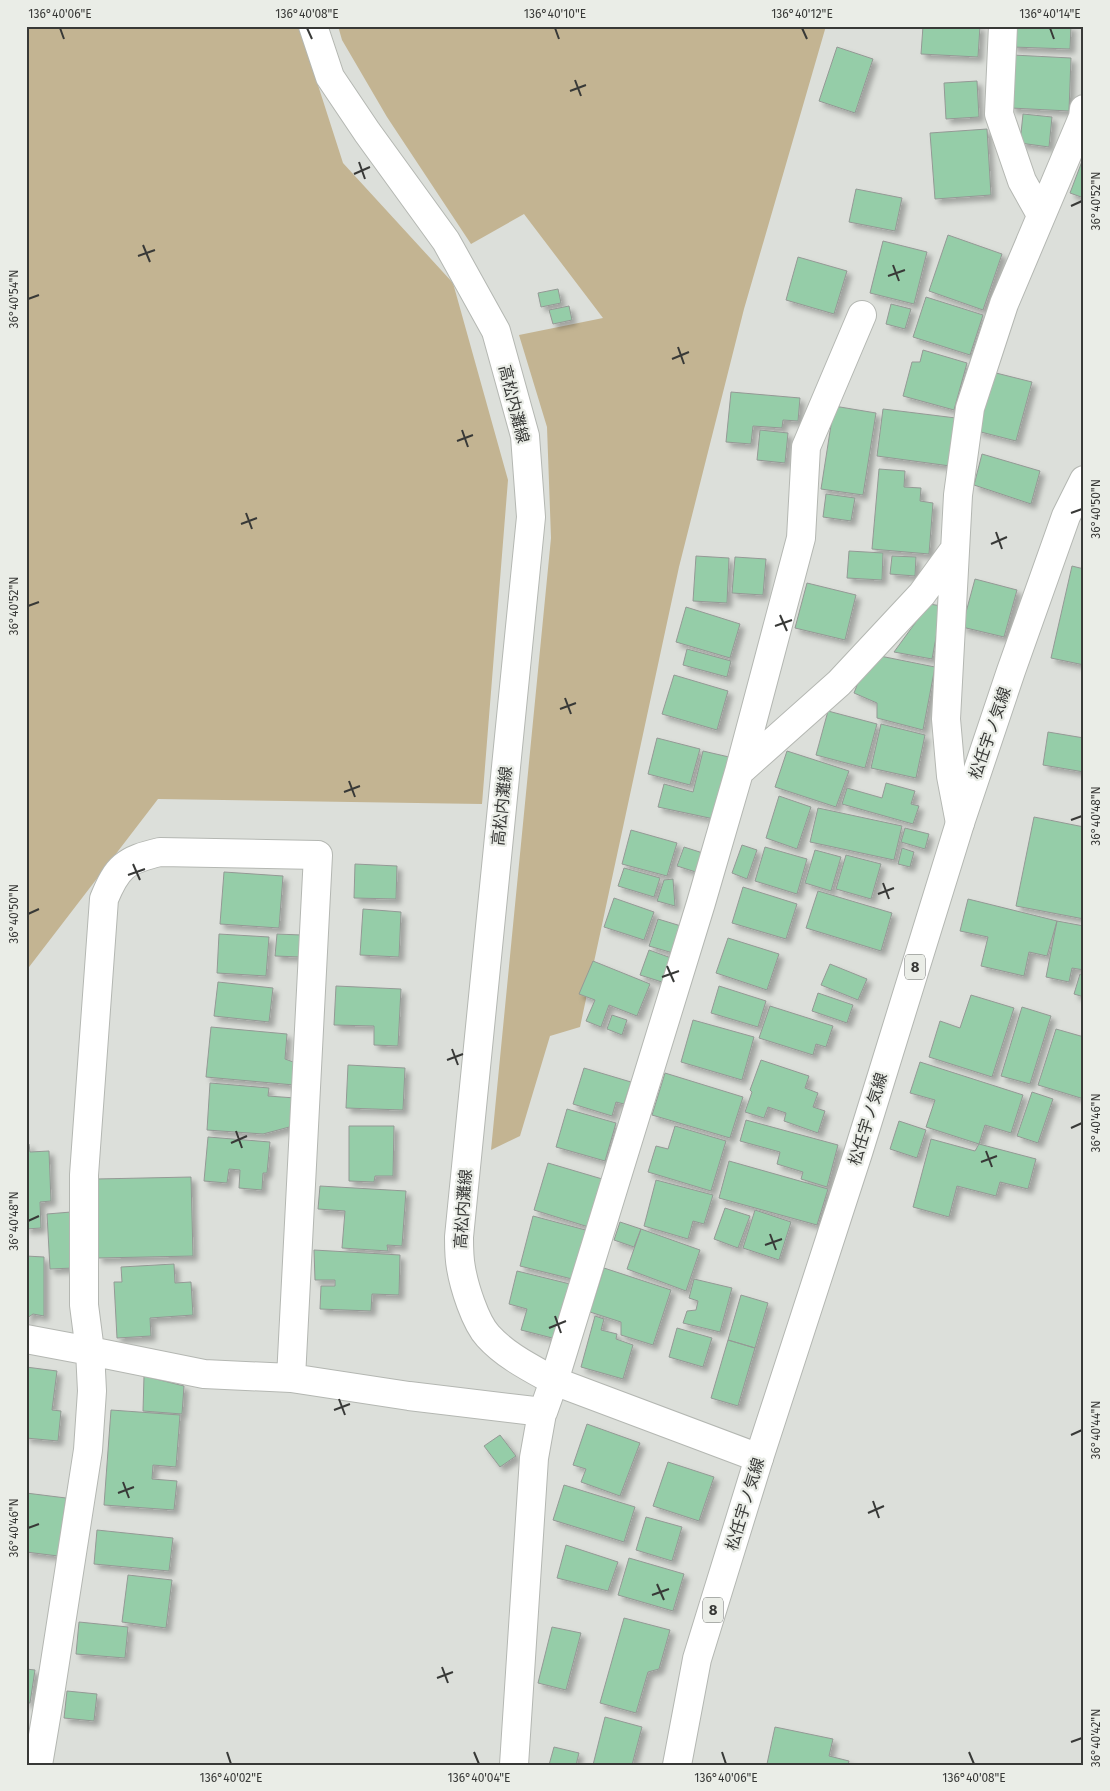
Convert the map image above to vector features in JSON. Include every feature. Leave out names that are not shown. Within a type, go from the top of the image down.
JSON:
[{"type":"street","name":"高松内灘線","points":[[313,26],[330,77],[446,242],[496,331],[525,436],[531,517],[459,1237],[460,1267],[473,1310],[486,1334],[506,1352],[554,1381],[759,1458]]},
{"type":"street","points":[[1002,26],[999,114],[1022,181],[1041,215]]},
{"type":"street","points":[[960,823],[951,776],[946,719],[958,495],[970,408],[1004,304],[1083,117],[1084,109]]},
{"type":"street","points":[[514,1765],[534,1458],[542,1413],[554,1381],[702,903],[739,772],[801,538],[806,447],[862,316]]},
{"type":"street","name":"松任宇ノ気線","points":[[677,1765],[697,1659],[759,1458],[855,1162],[960,823],[1066,516],[1084,480]]},
{"type":"street","points":[[739,772],[838,683],[922,594],[954,550]]},
{"type":"street","points":[[38,1765],[52,1688],[88,1450],[92,1391],[90,1350],[84,1305],[84,1175],[104,899],[112,880],[126,863],[143,856],[160,852],[318,855],[291,1378]]},
{"type":"street","points":[[26,1339],[90,1350],[204,1374],[291,1378],[409,1396],[542,1413]]},
{"type":"shaded area","points":[[26,26],[299,26],[343,163],[453,283],[508,480],[482,804],[158,799],[26,971]]},
{"type":"shaded area","points":[[338,26],[826,26],[744,309],[679,567],[580,1027],[550,1036],[520,1136],[491,1150],[551,538],[547,427],[519,335],[603,318],[524,214],[471,244],[387,117],[342,40]]},
{"type":"building","points":[[923,26],[980,26],[978,57],[921,54]]},
{"type":"building","points":[[1013,26],[1071,26],[1070,49],[1012,47]]},
{"type":"building","points":[[837,47],[873,59],[855,113],[819,101]]},
{"type":"building","points":[[1013,55],[1071,58],[1069,111],[1011,108]]},
{"type":"building","points":[[977,81],[979,117],[946,119],[944,83]]},
{"type":"building","points":[[1023,114],[1052,117],[1049,147],[1020,143]]},
{"type":"building","points":[[987,129],[991,195],[935,199],[930,133]]},
{"type":"building","points":[[1084,156],[1084,198],[1070,193]]},
{"type":"building","points":[[856,189],[902,198],[895,231],[849,222]]},
{"type":"building","points":[[948,235],[1002,254],[983,310],[929,291]]},
{"type":"building","points":[[883,241],[927,252],[914,304],[870,293]]},
{"type":"building","points":[[798,257],[847,271],[834,314],[786,300]]},
{"type":"building","points":[[558,289],[561,303],[541,307],[538,293]]},
{"type":"building","points":[[926,297],[983,315],[970,355],[913,337]]},
{"type":"building","points":[[891,304],[911,309],[905,329],[886,324]]},
{"type":"building","points":[[569,306],[572,320],[553,324],[549,310]]},
{"type":"building","points":[[923,350],[967,363],[954,410],[903,396],[912,362],[920,362]]},
{"type":"building","points":[[992,372],[1032,382],[1016,441],[977,431]]},
{"type":"building","points":[[731,392],[800,398],[798,421],[783,420],[782,428],[753,426],[751,444],[726,442]]},
{"type":"building","points":[[834,406],[876,413],[863,495],[821,489]]},
{"type":"building","points":[[883,409],[956,418],[950,466],[877,456]]},
{"type":"building","points":[[760,430],[788,433],[785,463],[757,460]]},
{"type":"building","points":[[982,454],[1040,471],[1031,504],[974,485]]},
{"type":"building","points":[[879,469],[905,471],[904,487],[921,488],[920,501],[933,503],[929,554],[872,549]]},
{"type":"building","points":[[826,494],[855,498],[851,521],[823,517]]},
{"type":"building","points":[[849,551],[883,553],[882,580],[847,578]]},
{"type":"building","points":[[696,556],[729,558],[727,603],[693,601]]},
{"type":"building","points":[[892,556],[916,557],[915,576],[890,574]]},
{"type":"building","points":[[735,557],[766,559],[763,595],[732,593]]},
{"type":"building","points":[[1072,566],[1084,569],[1084,665],[1051,658]]},
{"type":"building","points":[[975,579],[1017,590],[1004,637],[962,627]]},
{"type":"building","points":[[807,583],[856,595],[845,640],[795,628]]},
{"type":"building","points":[[929,604],[942,606],[932,659],[894,652]]},
{"type":"building","points":[[686,607],[740,624],[730,658],[676,642]]},
{"type":"building","points":[[687,649],[731,661],[727,677],[683,665]]},
{"type":"building","points":[[875,655],[935,667],[923,730],[877,718],[877,703],[854,693],[864,667],[873,668]]},
{"type":"building","points":[[674,675],[728,691],[717,730],[662,714]]},
{"type":"building","points":[[828,711],[877,724],[865,768],[816,755]]},
{"type":"building","points":[[881,724],[925,735],[916,778],[871,768]]},
{"type":"building","points":[[1048,732],[1084,738],[1084,772],[1043,765]]},
{"type":"building","points":[[657,738],[700,749],[690,785],[648,774]]},
{"type":"building","points":[[703,751],[729,757],[714,819],[658,807],[664,784],[693,792]]},
{"type":"building","points":[[787,751],[849,771],[836,807],[775,787]]},
{"type":"building","points":[[886,783],[915,791],[911,804],[919,806],[913,824],[842,804],[847,788],[882,798]]},
{"type":"building","points":[[779,796],[811,807],[797,849],[766,838]]},
{"type":"building","points":[[818,808],[902,826],[894,860],[810,842]]},
{"type":"building","points":[[1034,817],[1084,827],[1084,919],[1016,906]]},
{"type":"building","points":[[905,828],[929,834],[925,849],[901,842]]},
{"type":"building","points":[[631,830],[677,843],[667,876],[622,864]]},
{"type":"building","points":[[742,845],[757,850],[747,879],[732,873]]},
{"type":"building","points":[[684,847],[706,854],[699,873],[677,866]]},
{"type":"building","points":[[765,847],[807,859],[797,894],[755,881]]},
{"type":"building","points":[[902,848],[914,852],[910,867],[898,864]]},
{"type":"building","points":[[815,850],[841,857],[831,891],[805,883]]},
{"type":"building","points":[[846,855],[881,864],[871,899],[836,889]]},
{"type":"building","points":[[355,864],[397,866],[396,899],[354,898]]},
{"type":"building","points":[[624,868],[660,878],[654,897],[618,886]]},
{"type":"building","points":[[224,872],[283,876],[279,928],[220,924]]},
{"type":"building","points":[[673,879],[675,906],[657,901],[664,880]]},
{"type":"building","points":[[743,887],[797,904],[786,939],[732,923]]},
{"type":"building","points":[[818,891],[892,913],[881,951],[806,928]]},
{"type":"building","points":[[614,898],[654,912],[644,940],[604,927]]},
{"type":"building","points":[[968,899],[1057,921],[1047,956],[1029,952],[1024,976],[981,966],[988,937],[960,931]]},
{"type":"building","points":[[363,909],[401,912],[399,957],[360,955]]},
{"type":"building","points":[[658,919],[681,926],[673,953],[649,946]]},
{"type":"building","points":[[1057,921],[1084,926],[1084,970],[1072,968],[1069,982],[1046,977]]},
{"type":"building","points":[[219,934],[269,937],[266,976],[217,973]]},
{"type":"building","points":[[277,934],[301,935],[300,957],[275,956]]},
{"type":"building","points":[[728,938],[779,954],[767,990],[716,973]]},
{"type":"building","points":[[649,950],[674,959],[665,983],[640,975]]},
{"type":"building","points":[[593,961],[650,984],[637,1016],[609,1005],[601,1027],[586,1021],[595,1000],[579,994]]},
{"type":"building","points":[[830,964],[867,979],[858,1000],[821,985]]},
{"type":"building","points":[[1080,974],[1084,975],[1084,997],[1074,994]]},
{"type":"building","points":[[218,982],[273,988],[269,1022],[214,1016]]},
{"type":"building","points":[[336,986],[401,989],[398,1046],[374,1045],[374,1026],[334,1025]]},
{"type":"building","points":[[719,986],[766,1001],[758,1027],[711,1013]]},
{"type":"building","points":[[818,993],[853,1005],[847,1023],[812,1011]]},
{"type":"building","points":[[971,995],[1014,1008],[992,1077],[929,1057],[940,1021],[960,1028]]},
{"type":"building","points":[[770,1006],[833,1026],[826,1047],[816,1044],[813,1055],[759,1038]]},
{"type":"building","points":[[1022,1007],[1051,1016],[1030,1084],[1001,1076]]},
{"type":"building","points":[[612,1015],[627,1020],[622,1035],[607,1029]]},
{"type":"building","points":[[693,1020],[754,1037],[742,1080],[681,1062]]},
{"type":"building","points":[[211,1027],[287,1034],[285,1059],[296,1063],[294,1085],[206,1077]]},
{"type":"building","points":[[1056,1029],[1084,1037],[1084,1099],[1038,1085]]},
{"type":"building","points":[[761,1060],[809,1076],[805,1088],[818,1093],[813,1107],[825,1111],[818,1133],[784,1121],[786,1113],[768,1107],[764,1118],[745,1112],[752,1092],[750,1090]]},
{"type":"building","points":[[920,1062],[1023,1095],[1011,1133],[985,1125],[979,1144],[926,1127],[935,1100],[910,1093]]},
{"type":"building","points":[[348,1065],[405,1068],[403,1110],[346,1108]]},
{"type":"building","points":[[584,1068],[631,1082],[624,1104],[616,1102],[612,1116],[573,1104]]},
{"type":"building","points":[[665,1073],[743,1097],[730,1138],[652,1115]]},
{"type":"building","points":[[210,1083],[269,1088],[268,1096],[295,1098],[293,1126],[263,1134],[207,1130]]},
{"type":"building","points":[[1032,1092],[1053,1099],[1038,1143],[1017,1136]]},
{"type":"building","points":[[567,1109],[616,1123],[605,1161],[556,1147]]},
{"type":"building","points":[[746,1120],[838,1145],[827,1187],[801,1179],[803,1172],[777,1164],[780,1152],[740,1141]]},
{"type":"building","points":[[899,1121],[926,1130],[917,1158],[890,1149]]},
{"type":"building","points":[[349,1126],[394,1126],[393,1176],[375,1176],[374,1182],[349,1181]]},
{"type":"building","points":[[675,1126],[726,1141],[711,1191],[648,1172],[656,1146],[668,1149]]},
{"type":"building","points":[[208,1137],[270,1142],[267,1173],[263,1173],[262,1190],[239,1188],[240,1170],[229,1169],[227,1183],[204,1181]]},
{"type":"building","points":[[931,1139],[975,1151],[979,1144],[1036,1159],[1028,1189],[1000,1182],[996,1196],[957,1186],[949,1217],[913,1207]]},
{"type":"building","points":[[26,1144],[29,1144],[30,1152],[49,1151],[51,1201],[40,1202],[41,1228],[26,1229]]},
{"type":"building","points":[[729,1161],[828,1189],[817,1225],[719,1198]]},
{"type":"building","points":[[548,1163],[609,1181],[595,1229],[534,1210]]},
{"type":"building","points":[[191,1177],[193,1256],[98,1258],[96,1179]]},
{"type":"building","points":[[656,1180],[713,1195],[704,1224],[693,1221],[688,1239],[644,1226]]},
{"type":"building","points":[[320,1186],[406,1191],[402,1246],[387,1245],[388,1251],[342,1248],[345,1211],[318,1209]]},
{"type":"building","points":[[725,1208],[750,1216],[738,1248],[714,1239]]},
{"type":"building","points":[[755,1210],[791,1222],[779,1260],[743,1248]]},
{"type":"building","points":[[71,1212],[74,1268],[50,1269],[47,1214]]},
{"type":"building","points":[[533,1216],[593,1232],[580,1281],[520,1266]]},
{"type":"building","points":[[620,1222],[641,1229],[634,1247],[614,1240]]},
{"type":"building","points":[[641,1229],[700,1250],[686,1291],[627,1269]]},
{"type":"building","points":[[314,1250],[400,1255],[399,1295],[372,1294],[371,1311],[320,1309],[321,1286],[335,1286],[335,1280],[315,1280]]},
{"type":"building","points":[[26,1256],[44,1257],[44,1316],[33,1314],[27,1318],[27,1326]]},
{"type":"building","points":[[174,1264],[175,1283],[191,1282],[193,1315],[150,1318],[151,1336],[117,1338],[114,1282],[122,1282],[121,1267]]},
{"type":"building","points":[[604,1268],[671,1290],[653,1345],[621,1335],[621,1322],[590,1312]]},
{"type":"building","points":[[517,1271],[574,1285],[560,1340],[521,1330],[527,1309],[509,1304]]},
{"type":"building","points":[[694,1279],[732,1288],[720,1332],[683,1323],[687,1311],[696,1310],[698,1301],[689,1298]]},
{"type":"building","points":[[741,1295],[768,1303],[755,1348],[728,1340]]},
{"type":"building","points":[[595,1316],[604,1319],[601,1330],[617,1334],[616,1339],[633,1345],[623,1379],[581,1367]]},
{"type":"building","points":[[677,1328],[712,1338],[703,1367],[669,1357]]},
{"type":"building","points":[[728,1340],[755,1348],[738,1406],[711,1398]]},
{"type":"building","points":[[26,1367],[57,1371],[52,1410],[61,1411],[58,1441],[26,1438]]},
{"type":"building","points":[[144,1376],[184,1386],[182,1414],[143,1411]]},
{"type":"building","points":[[111,1410],[180,1415],[176,1467],[153,1465],[152,1479],[177,1481],[174,1510],[104,1505]]},
{"type":"building","points":[[587,1424],[640,1443],[620,1496],[581,1482],[586,1469],[573,1465]]},
{"type":"building","points":[[500,1435],[516,1456],[500,1467],[484,1446]]},
{"type":"building","points":[[668,1462],[714,1477],[699,1521],[653,1506]]},
{"type":"building","points":[[564,1485],[635,1507],[624,1542],[553,1520]]},
{"type":"building","points":[[26,1493],[66,1498],[58,1556],[26,1552]]},
{"type":"building","points":[[646,1517],[682,1527],[672,1561],[636,1550]]},
{"type":"building","points":[[97,1530],[173,1538],[169,1571],[94,1564]]},
{"type":"building","points":[[566,1545],[618,1562],[608,1591],[557,1578]]},
{"type":"building","points":[[629,1558],[684,1574],[673,1611],[618,1595]]},
{"type":"building","points":[[128,1575],[172,1580],[166,1628],[122,1622]]},
{"type":"building","points":[[624,1618],[670,1630],[659,1669],[648,1672],[636,1713],[600,1703]]},
{"type":"building","points":[[79,1622],[128,1627],[125,1658],[76,1654]]},
{"type":"building","points":[[552,1627],[581,1633],[566,1690],[538,1683]]},
{"type":"building","points":[[26,1669],[35,1670],[30,1703],[26,1703]]},
{"type":"building","points":[[67,1691],[97,1694],[94,1721],[64,1718]]},
{"type":"building","points":[[605,1717],[642,1727],[632,1765],[593,1765]]},
{"type":"building","points":[[775,1727],[833,1739],[829,1756],[849,1761],[848,1765],[767,1764]]},
{"type":"building","points":[[554,1747],[579,1753],[576,1765],[549,1765]]}]
